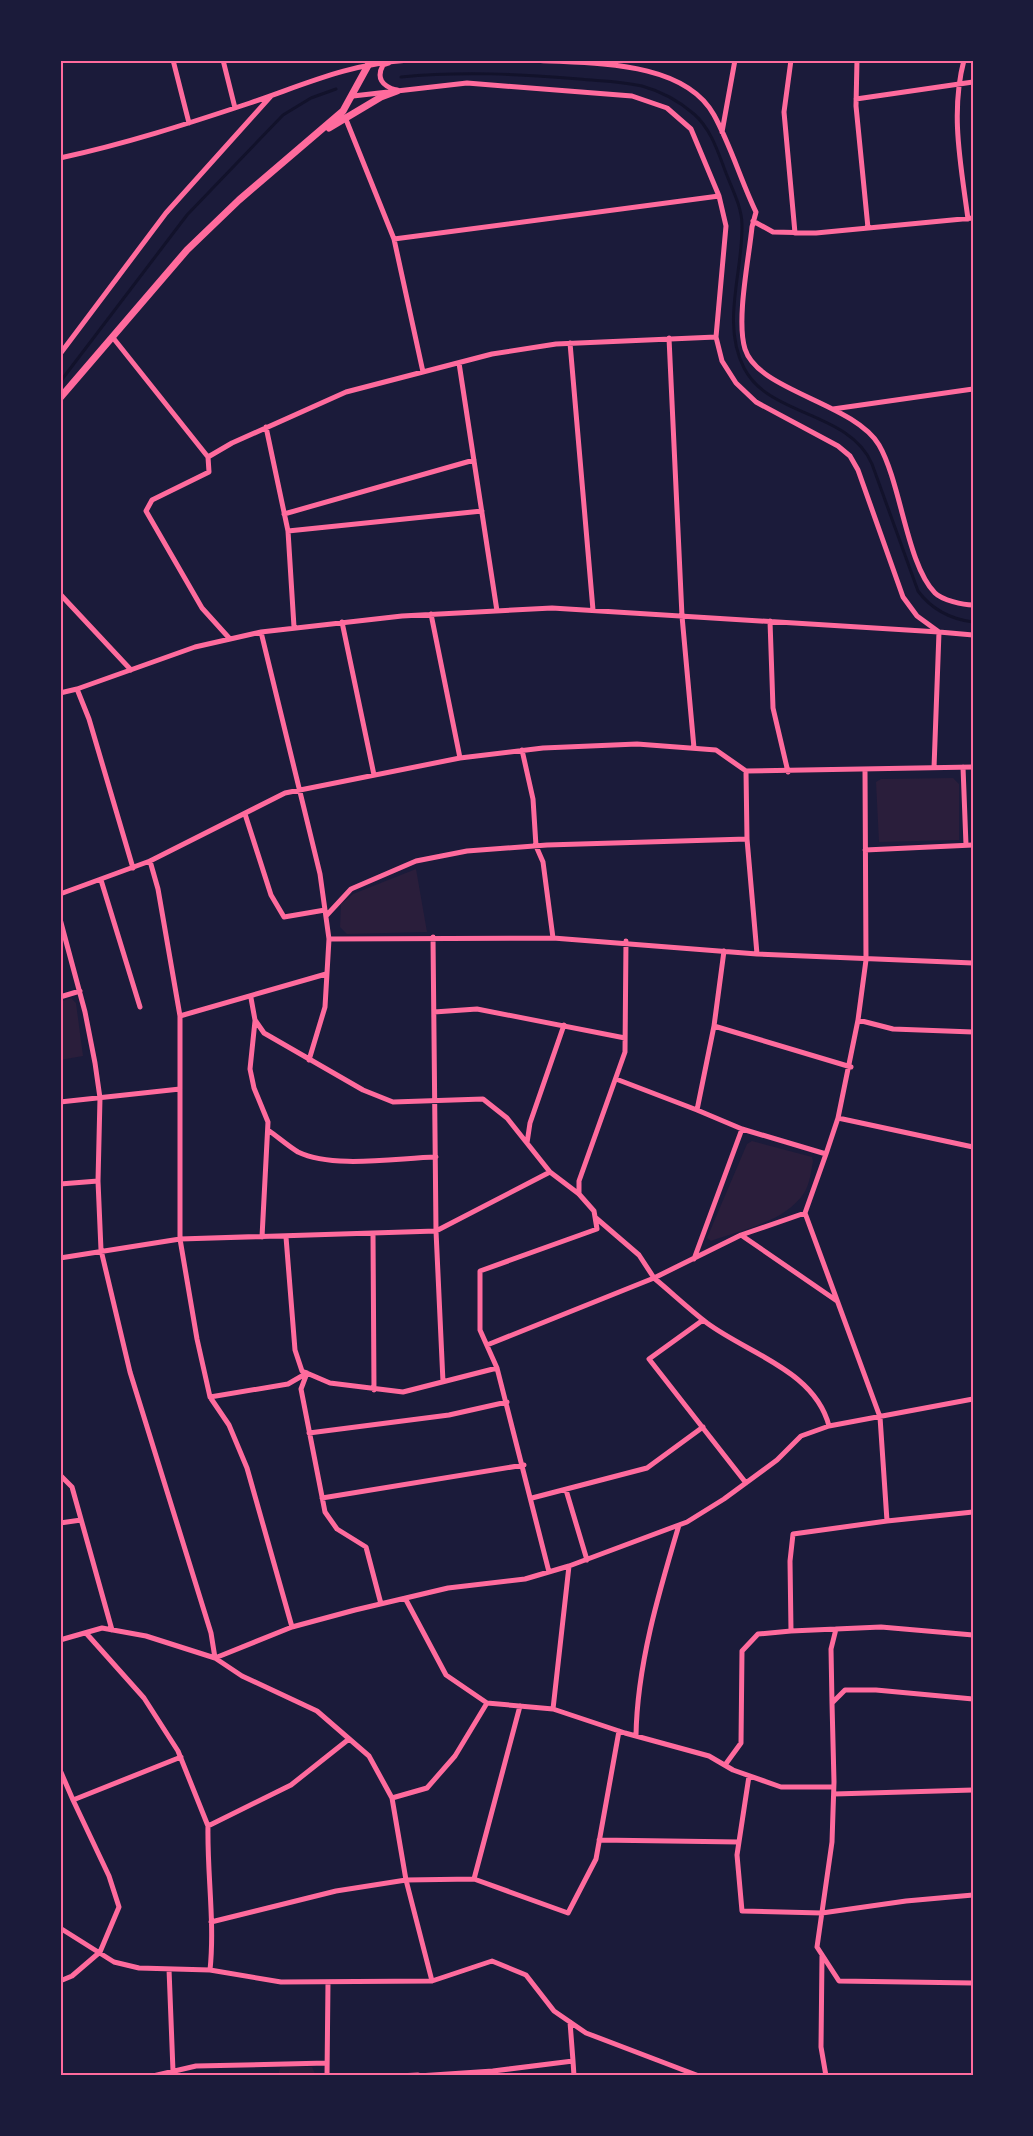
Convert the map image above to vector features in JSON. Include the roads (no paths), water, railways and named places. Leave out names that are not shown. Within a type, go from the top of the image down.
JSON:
[{"type":"street","points":[[173,60],[189,123]]},
{"type":"street","points":[[223,60],[236,108]]},
{"type":"street","points":[[60,158],[120,145],[236,108],[370,61],[409,60]]},
{"type":"street","points":[[533,60],[640,68],[666,77],[697,95],[714,114],[756,212],[753,221],[742,321],[745,350],[764,372],[864,427],[878,444],[888,465],[922,574],[936,594],[973,605]]},
{"type":"street","points":[[639,60],[640,68]]},
{"type":"street","points":[[722,133],[735,60]]},
{"type":"street","points":[[791,60],[784,112],[795,233]]},
{"type":"street","points":[[857,60],[856,99],[868,228]]},
{"type":"street","points":[[753,221],[773,232],[795,233],[970,218],[956,124],[957,84],[964,60]]},
{"type":"street","points":[[370,61],[344,115],[394,239],[423,372]]},
{"type":"street","points":[[395,61],[383,65],[379,73],[385,87],[397,91]]},
{"type":"street","points":[[856,99],[973,82]]},
{"type":"street","points":[[353,96],[467,83],[632,96],[666,108],[691,129],[719,196],[726,226],[716,337],[722,361],[736,383],[756,402],[838,446],[850,456],[858,470],[903,597],[917,616],[939,632]]},
{"type":"street","points":[[60,399],[114,339],[187,250],[239,200],[344,115],[397,91]]},
{"type":"street","points":[[60,354],[166,213],[273,95]]},
{"type":"street","points":[[394,239],[719,196]]},
{"type":"street","points":[[208,458],[266,427],[346,392],[492,354],[570,343],[716,337]]},
{"type":"street","points":[[669,338],[682,616],[694,748]]},
{"type":"street","points":[[114,339],[208,458],[209,472],[152,500],[146,511],[202,608],[230,639]]},
{"type":"street","points":[[570,343],[593,610]]},
{"type":"street","points":[[459,363],[497,610]]},
{"type":"street","points":[[833,409],[973,389]]},
{"type":"street","points":[[266,427],[288,531],[294,627]]},
{"type":"street","points":[[284,514],[474,460]]},
{"type":"street","points":[[288,531],[482,511]]},
{"type":"street","points":[[60,594],[131,670]]},
{"type":"street","points":[[60,693],[195,647],[261,632],[431,614],[552,608],[973,635]]},
{"type":"street","points":[[431,614],[460,758]]},
{"type":"street","points":[[770,621],[773,708],[788,772]]},
{"type":"street","points":[[342,622],[374,775]]},
{"type":"street","points":[[261,632],[320,874],[329,939],[326,1007],[309,1060]]},
{"type":"street","points":[[934,768],[939,632]]},
{"type":"street","points":[[77,689],[89,719],[133,868]]},
{"type":"street","points":[[60,894],[150,861],[285,793],[460,758],[522,750],[636,744],[716,750],[746,771],[973,767]]},
{"type":"street","points":[[522,750],[532,799],[536,846],[543,862],[553,938]]},
{"type":"street","points":[[865,850],[970,845],[963,767]]},
{"type":"street","points":[[865,770],[866,960],[858,1020],[838,1118],[805,1213],[880,1416],[887,1521]]},
{"type":"street","points":[[746,771],[747,839],[757,954]]},
{"type":"street","points":[[245,814],[271,895],[284,917],[326,913],[351,889],[416,861],[467,851],[536,846],[747,839]]},
{"type":"street","points":[[150,861],[158,889],[180,1016],[180,1239],[210,1396],[229,1425],[248,1468],[292,1627]]},
{"type":"street","points":[[101,880],[140,1007]]},
{"type":"street","points":[[60,919],[80,991],[96,1063],[100,1098],[98,1181],[101,1250],[130,1372],[211,1633],[215,1658]]},
{"type":"street","points":[[433,937],[436,1230],[442,1382]]},
{"type":"street","points":[[329,939],[553,938],[626,941],[757,954],[973,963]]},
{"type":"street","points":[[579,1194],[579,1181],[625,1052],[626,941]]},
{"type":"street","points":[[698,1110],[714,1026],[724,951]]},
{"type":"street","points":[[180,1016],[251,998],[326,974]]},
{"type":"street","points":[[60,997],[80,991]]},
{"type":"street","points":[[251,998],[255,1020],[250,1069],[254,1088],[268,1122],[262,1237]]},
{"type":"street","points":[[434,1012],[477,1010],[625,1038]]},
{"type":"street","points":[[255,1020],[264,1033],[309,1060],[363,1090],[393,1102],[483,1099],[507,1118],[550,1172],[579,1194],[594,1211],[597,1229],[480,1271],[480,1330],[497,1368],[507,1402],[549,1572]]},
{"type":"street","points":[[858,1020],[893,1029],[973,1032]]},
{"type":"street","points":[[527,1143],[530,1123],[564,1025]]},
{"type":"street","points":[[714,1026],[850,1067]]},
{"type":"street","points":[[616,1079],[698,1110],[742,1130],[826,1154]]},
{"type":"street","points":[[60,1102],[180,1089]]},
{"type":"street","points":[[838,1118],[973,1147]]},
{"type":"street","points":[[268,1130],[298,1151],[321,1159],[346,1162],[436,1157]]},
{"type":"street","points":[[694,1259],[742,1130]]},
{"type":"street","points":[[60,1258],[180,1239],[436,1230],[550,1172]]},
{"type":"street","points":[[60,1184],[98,1181]]},
{"type":"street","points":[[487,1345],[654,1278],[741,1235],[805,1213]]},
{"type":"street","points":[[595,1217],[639,1255],[654,1278],[703,1320],[807,1385],[824,1407],[829,1426]]},
{"type":"street","points":[[373,1233],[374,1390]]},
{"type":"street","points":[[741,1235],[839,1302]]},
{"type":"street","points":[[286,1237],[295,1350],[302,1371],[330,1383],[403,1392],[497,1368]]},
{"type":"street","points":[[703,1320],[649,1359],[746,1483]]},
{"type":"street","points":[[210,1396],[288,1384],[307,1373]]},
{"type":"street","points":[[307,1373],[301,1389],[325,1512],[337,1529],[366,1546],[381,1604]]},
{"type":"street","points":[[215,1658],[292,1627],[448,1588],[525,1579],[569,1566],[678,1525],[746,1483],[777,1460],[801,1436],[829,1426],[973,1399]]},
{"type":"street","points":[[309,1433],[449,1414],[507,1402]]},
{"type":"street","points":[[532,1498],[647,1468],[703,1427]]},
{"type":"street","points":[[322,1498],[524,1465]]},
{"type":"street","points":[[60,1474],[72,1487],[112,1630]]},
{"type":"street","points":[[566,1490],[586,1560]]},
{"type":"street","points":[[791,1631],[790,1562],[793,1534],[973,1512]]},
{"type":"street","points":[[60,1523],[81,1520]]},
{"type":"street","points":[[636,1736],[642,1676],[662,1581],[678,1525]]},
{"type":"street","points":[[553,1709],[569,1566]]},
{"type":"street","points":[[405,1598],[446,1675],[487,1703],[553,1709],[619,1731],[709,1756],[749,1776],[781,1788],[973,1790]]},
{"type":"street","points":[[725,1765],[741,1743],[742,1652],[758,1634],[880,1627],[973,1635]]},
{"type":"street","points":[[60,1640],[102,1628],[146,1636],[215,1658],[242,1676],[317,1711],[369,1756],[392,1798],[406,1880],[432,1981]]},
{"type":"street","points":[[836,1629],[831,1649],[832,1842],[818,1947],[839,1981],[973,1983]]},
{"type":"street","points":[[86,1633],[144,1698],[181,1757],[208,1826],[210,1970]]},
{"type":"street","points":[[832,1703],[845,1690],[973,1699]]},
{"type":"street","points":[[392,1798],[427,1788],[454,1756],[487,1703]]},
{"type":"street","points":[[474,1879],[520,1706]]},
{"type":"street","points":[[211,1922],[336,1891],[406,1880],[474,1879],[568,1913],[596,1859],[619,1731]]},
{"type":"street","points":[[208,1826],[291,1785],[349,1739]]},
{"type":"street","points":[[73,1800],[181,1757]]},
{"type":"street","points":[[60,1770],[109,1876],[119,1907],[100,1952],[72,1976],[60,1981]]},
{"type":"street","points":[[749,1776],[737,1855],[742,1911],[822,1913],[906,1901],[973,1895]]},
{"type":"street","points":[[599,1840],[739,1842]]},
{"type":"street","points":[[60,1928],[114,1962],[140,1968],[210,1970],[280,1982],[432,1981],[492,1961],[526,1976],[554,2011],[586,2033],[699,2076]]},
{"type":"street","points":[[822,1955],[821,2047],[826,2076]]},
{"type":"street","points":[[169,1969],[173,2071]]},
{"type":"street","points":[[327,2076],[328,1982]]},
{"type":"street","points":[[570,2022],[574,2076]]},
{"type":"street","points":[[398,2076],[493,2074],[573,2061]]},
{"type":"street","points":[[153,2076],[196,2066],[327,2062]]},
{"type":"waterway","points":[[401,77],[490,74],[626,83],[642,86],[662,94],[694,114],[713,141],[740,212],[742,225],[734,333],[737,351],[744,368],[756,384],[771,396],[828,423],[861,447],[872,464],[918,591],[942,612],[957,619],[973,622]]},
{"type":"waterway","points":[[60,382],[187,215],[283,115],[311,98],[336,89]]}]
